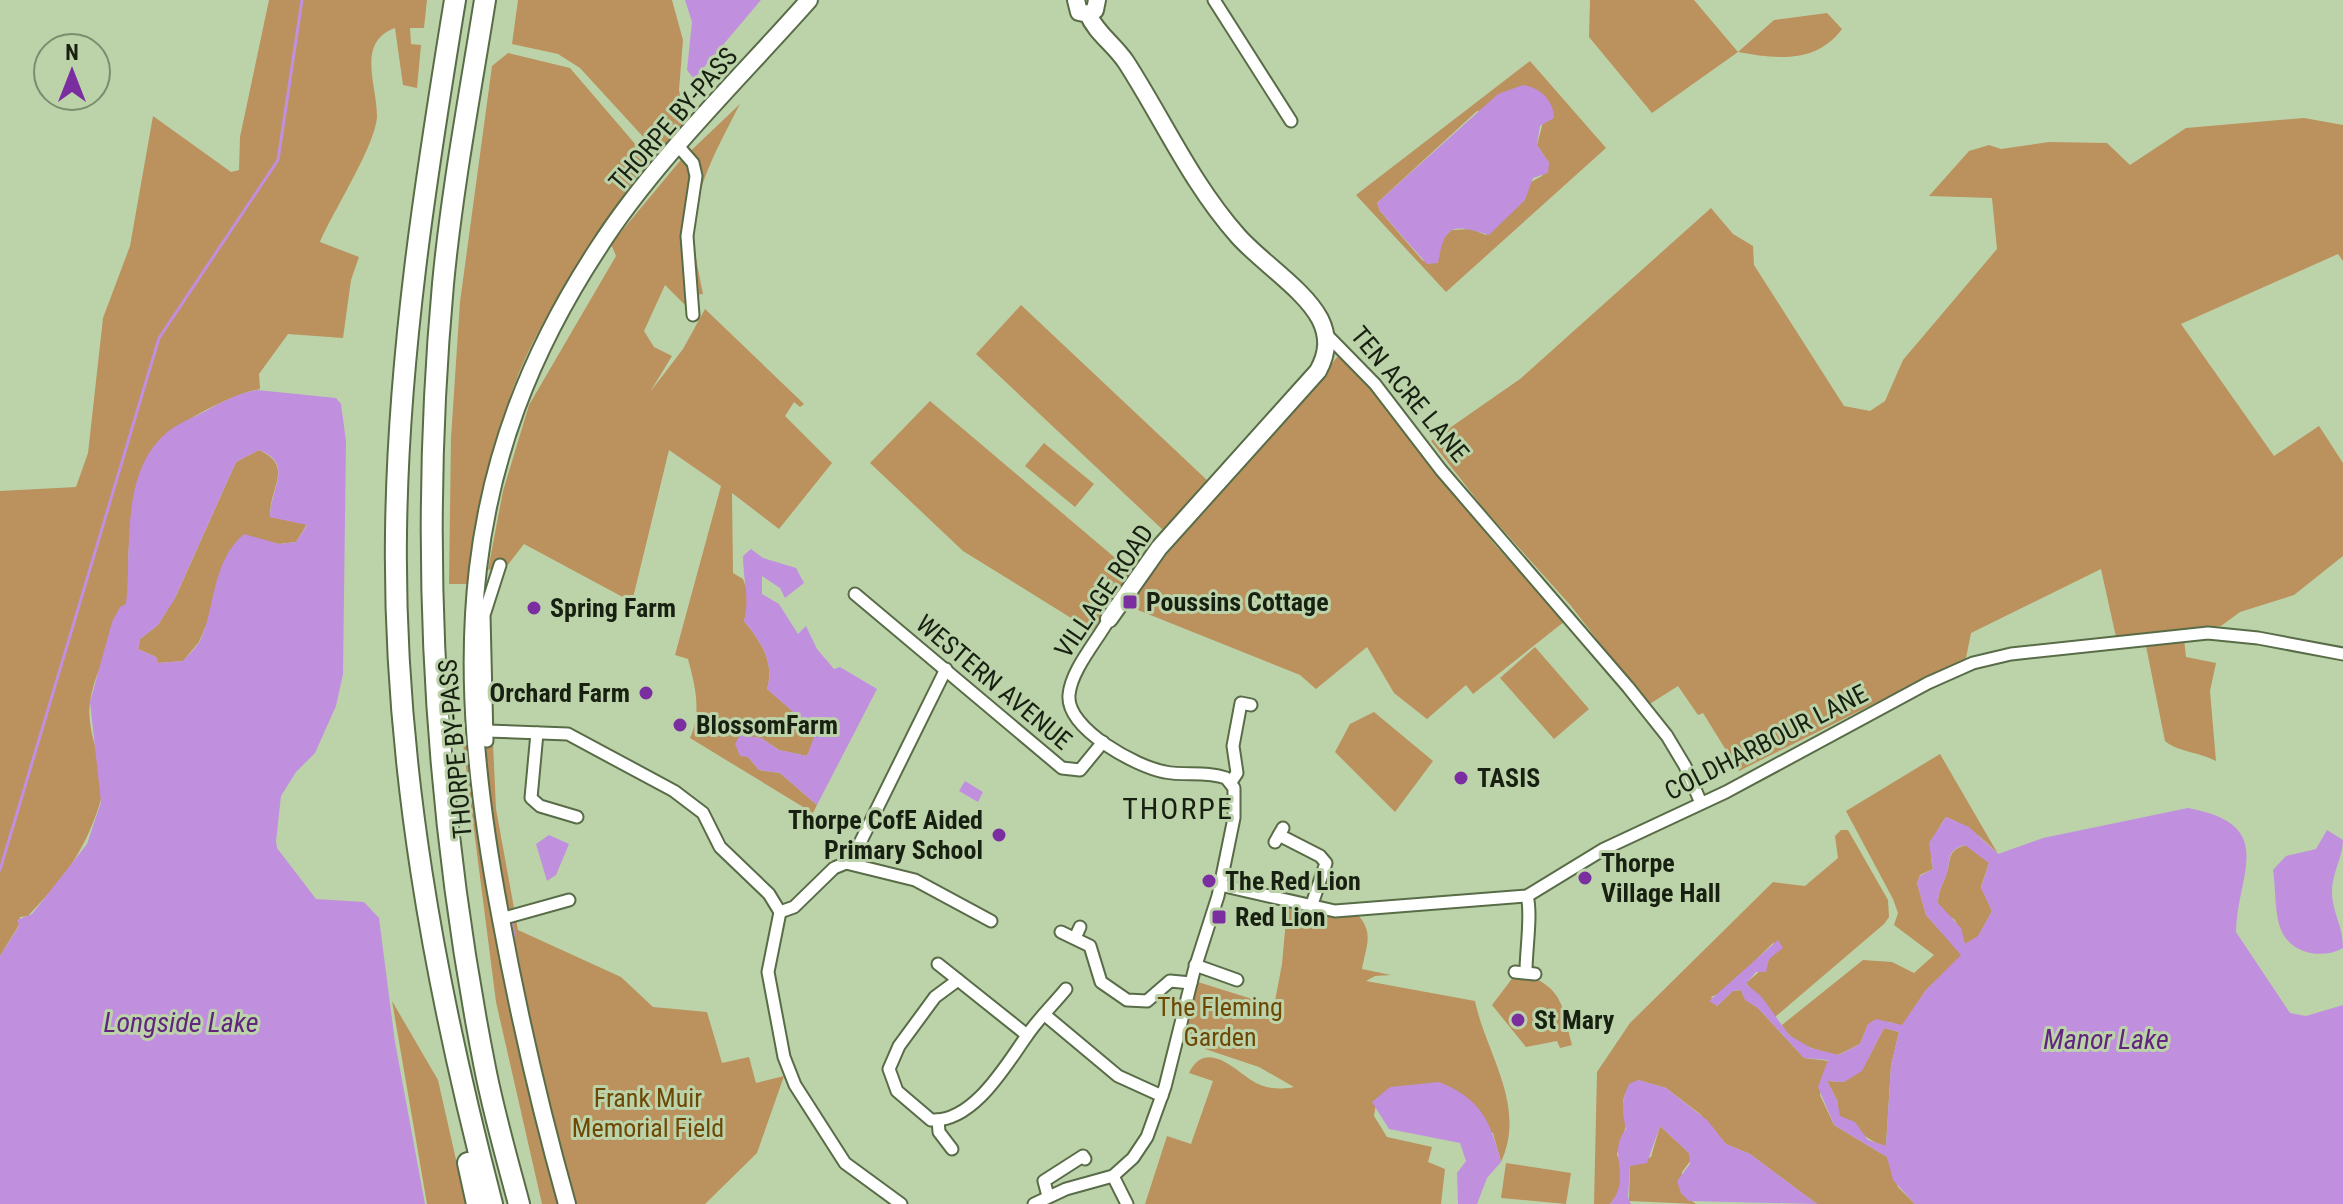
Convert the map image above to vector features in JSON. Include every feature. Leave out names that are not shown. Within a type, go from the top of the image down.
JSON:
[{"type":"highway","points":[[455,0],[426,178],[405,366],[396,535],[402,712],[421,867],[443,1001],[492,1204]]},
{"type":"highway","points":[[485,0],[443,286],[431,519],[433,648],[458,918],[485,1071],[519,1204]]},
{"type":"highway","points":[[470,1119],[468,1161],[477,1204]]},
{"type":"main road","name":"THORPE BY-PASS","points":[[567,1204],[532,1071],[501,919],[476,768],[470,677],[474,592],[488,501],[525,385],[572,288],[600,244],[679,147],[809,0]]},
{"type":"main road","name":"TEN ACRE LANE","points":[[1076,0],[1079,12],[1092,7],[1098,32],[1125,61],[1165,133],[1209,201],[1240,239],[1314,310],[1326,334]]},
{"type":"main road","name":"VILLAGE ROAD","points":[[1109,619],[1159,548],[1318,371],[1325,355],[1326,334]]},
{"type":"street","points":[[1214,0],[1291,121]]},
{"type":"street","points":[[679,147],[693,163],[696,176],[686,251],[694,295],[693,315]]},
{"type":"street","name":"TEN ACRE LANE","points":[[1326,334],[1375,384],[1441,470],[1667,736],[1685,766],[1701,803]]},
{"type":"street","points":[[500,565],[484,615],[487,736],[537,733],[576,737],[687,799],[703,813],[720,847],[769,894],[780,912],[768,972],[784,1057],[808,1109],[845,1163],[901,1204]]},
{"type":"street","name":"WESTERN AVENUE","points":[[855,594],[1067,771],[1085,767],[1103,742]]},
{"type":"street","name":"VILLAGE ROAD","points":[[1109,619],[1069,694],[1070,706],[1078,720],[1133,762],[1153,769],[1217,775],[1231,782]]},
{"type":"street","name":"COLDHARBOUR LANE","points":[[1220,885],[1335,911],[1527,896],[1604,849],[1701,803],[1928,683],[1973,663],[2011,654],[2208,633],[2258,638],[2343,654]]},
{"type":"street","points":[[780,912],[794,907],[856,851],[946,669]]},
{"type":"street","points":[[1034,1204],[1048,1196],[1113,1176],[1133,1158],[1147,1137],[1162,1096],[1195,965],[1220,885],[1235,805],[1231,782],[1237,773],[1233,746],[1241,703],[1251,705]]},
{"type":"street","points":[[537,733],[531,798],[540,806],[577,817]]},
{"type":"street","points":[[1279,835],[1320,856],[1326,863],[1311,907]]},
{"type":"street","points":[[846,863],[915,880],[991,921]]},
{"type":"street","points":[[1525,972],[1530,908],[1527,896]]},
{"type":"street","points":[[501,919],[569,900]]},
{"type":"street","points":[[1061,932],[1077,932],[1094,952],[1101,982],[1127,1000],[1147,1001],[1170,981],[1191,983]]},
{"type":"street","points":[[938,964],[1027,1035]]},
{"type":"street","points":[[1195,965],[1237,980]]},
{"type":"street","points":[[958,980],[935,997],[899,1046],[889,1069],[890,1080],[905,1101],[926,1118],[938,1120],[950,1117],[992,1086],[1027,1035],[1066,989]]},
{"type":"street","points":[[1045,1015],[1118,1076],[1162,1096]]},
{"type":"street","points":[[938,1120],[939,1132],[952,1149]]},
{"type":"street","points":[[1048,1196],[1044,1181],[1083,1156],[1085,1159]]},
{"type":"street","points":[[1113,1176],[1127,1204]]},
{"type":"green space","points":[[269,0],[427,0],[424,28],[410,28],[411,44],[421,45],[417,88],[403,85],[395,28],[383,35],[372,54],[377,116],[370,144],[320,242],[359,257],[351,280],[343,338],[288,334],[259,374],[260,389],[224,401],[182,424],[153,450],[144,465],[131,521],[126,606],[96,678],[90,703],[89,716],[102,781],[99,806],[71,865],[28,916],[20,917],[19,925],[0,956],[0,491],[76,487],[88,453],[103,318],[130,246],[153,116],[231,172],[239,170],[240,137]]},
{"type":"green space","points":[[518,0],[672,0],[683,40],[679,90],[685,123],[658,153],[580,68],[558,54],[512,44]]},
{"type":"green space","points":[[1590,0],[1694,0],[1738,52],[1652,113],[1589,37]]},
{"type":"green space","points":[[1827,13],[1842,29],[1832,40],[1808,54],[1781,57],[1738,52],[1774,20]]},
{"type":"green space","points":[[508,53],[570,68],[648,159],[573,273],[532,344],[519,372],[500,431],[467,584],[449,584],[451,438],[460,302],[492,66]]},
{"type":"green space","points":[[1530,61],[1606,148],[1446,292],[1356,195]],"holes":[[[1477,111],[1543,122],[1537,145],[1549,163],[1542,176],[1529,183],[1526,196],[1486,235],[1471,229],[1451,230],[1423,261],[1380,211],[1377,203]]]},
{"type":"green space","points":[[740,104],[698,198],[694,240],[703,294],[694,295],[685,305],[665,285],[644,331],[654,347],[672,356],[650,392],[683,349],[705,309],[804,404],[800,407],[794,402],[785,416],[832,463],[779,529],[732,493],[733,573],[743,579],[750,598],[744,621],[768,661],[767,689],[817,732],[807,756],[779,750],[761,738],[740,735],[748,757],[759,770],[780,773],[817,805],[813,813],[690,738],[696,718],[695,689],[688,659],[675,655],[721,486],[669,450],[632,602],[524,544],[507,566],[488,570],[503,491],[529,405],[616,256],[611,244],[679,162]]},
{"type":"green space","points":[[2304,118],[2343,125],[2343,261],[2338,254],[2181,324],[2274,456],[2319,426],[2343,463],[2343,556],[2294,595],[2240,612],[2221,626],[2116,637],[2101,569],[1971,633],[1966,658],[1739,771],[1703,713],[1698,715],[1678,686],[1648,705],[1571,606],[1484,509],[1431,441],[1520,379],[1711,208],[1733,234],[1753,246],[1754,265],[1844,406],[1870,411],[1885,401],[1903,360],[1997,249],[1992,198],[1929,196],[1969,151],[1989,145],[2001,149],[2049,142],[2107,143],[2130,165],[2186,128]]},
{"type":"green space","points":[[1021,305],[1208,481],[1164,531],[976,354]]},
{"type":"green space","points":[[1339,355],[1376,394],[1495,545],[1565,621],[1473,694],[1466,685],[1427,719],[1394,693],[1367,647],[1316,689],[1300,675],[1128,606],[1174,545]]},
{"type":"green space","points":[[930,401],[1133,573],[1092,631],[963,551],[870,463]]},
{"type":"green space","points":[[1044,443],[1094,484],[1075,507],[1025,466]]},
{"type":"green space","points":[[259,450],[270,456],[278,470],[270,517],[307,524],[296,542],[279,544],[244,535],[199,642],[183,661],[158,663],[156,657],[138,649],[140,639],[158,625],[176,596],[236,462]]},
{"type":"green space","points":[[2184,639],[2186,657],[2216,663],[2210,691],[2216,761],[2176,748],[2165,741],[2146,646]]},
{"type":"green space","points":[[1535,647],[1589,709],[1554,739],[1500,678]]},
{"type":"green space","points":[[1374,712],[1433,761],[1395,812],[1335,752],[1350,724]]},
{"type":"green space","name":"Frank Muir Memorial Field","points":[[493,743],[496,809],[518,930],[621,977],[653,1007],[707,1012],[722,1063],[749,1057],[756,1083],[784,1076],[757,1153],[705,1204],[542,1204],[496,1002],[463,744]]},
{"type":"green space","points":[[1940,754],[1998,854],[1974,832],[1946,817],[1933,842],[1933,869],[1920,875],[1917,883],[1926,915],[1962,955],[1926,990],[1902,1026],[1890,1022],[1868,1024],[1860,1044],[1838,1055],[1807,1046],[1792,1038],[1782,1025],[1863,960],[1892,962],[1914,973],[1934,955],[1894,925],[1898,913],[1893,899],[1846,811]]},
{"type":"green space","points":[[1841,830],[1848,830],[1888,900],[1889,917],[1884,924],[1775,1017],[1746,983],[1767,965],[1774,942],[1723,992],[1711,997],[1717,1006],[1733,991],[1741,990],[1745,999],[1758,1008],[1804,1058],[1829,1061],[1820,1095],[1834,1125],[1887,1157],[1898,1187],[1915,1204],[1817,1204],[1750,1154],[1726,1144],[1700,1114],[1666,1088],[1638,1080],[1627,1090],[1623,1100],[1626,1125],[1617,1155],[1622,1168],[1618,1193],[1610,1204],[1594,1204],[1597,1072],[1630,1023],[1773,882],[1805,886],[1838,858],[1835,836]]},
{"type":"green space","points":[[1966,845],[1989,863],[1981,887],[1992,911],[1978,937],[1965,944],[1955,920],[1943,912],[1938,903],[1950,857],[1959,847]]},
{"type":"green space","name":"The Fleming Garden","points":[[1288,897],[1356,913],[1367,933],[1362,969],[1391,975],[1375,976],[1366,981],[1475,1001],[1507,1100],[1508,1141],[1501,1162],[1493,1133],[1376,1104],[1374,1116],[1387,1137],[1432,1147],[1428,1162],[1445,1169],[1441,1204],[1145,1204],[1167,1136],[1191,1144],[1213,1081],[1189,1073],[1195,1063],[1211,1057],[1266,1087],[1294,1087],[1259,1067],[1184,1042],[1198,982],[1274,1006],[1282,964]]},
{"type":"green space","points":[[1528,975],[1556,995],[1564,1012],[1572,1045],[1560,1048],[1557,1041],[1526,1047],[1492,1005],[1514,976]]},
{"type":"green space","points":[[392,1001],[438,1080],[466,1204],[427,1204]]},
{"type":"green space","points":[[1884,1028],[1899,1032],[1891,1065],[1886,1146],[1868,1138],[1839,1116],[1837,1100],[1827,1081],[1844,1082],[1868,1059]]},
{"type":"green space","points":[[1660,1126],[1689,1153],[1691,1160],[1682,1172],[1681,1193],[1696,1204],[1629,1201],[1630,1166],[1651,1157]]},
{"type":"green space","points":[[1506,1163],[1571,1173],[1566,1204],[1501,1198]]},
{"type":"water","points":[[685,0],[761,0],[694,79],[687,70],[692,22]]},
{"type":"water","points":[[1523,85],[1545,96],[1552,106],[1554,118],[1540,126],[1537,145],[1549,163],[1548,173],[1533,178],[1525,200],[1489,235],[1466,229],[1452,230],[1444,241],[1438,263],[1427,264],[1380,211],[1377,203],[1498,94]]},
{"type":"water","name":"Longside Lake","points":[[250,391],[336,398],[341,404],[346,441],[343,674],[336,706],[315,753],[296,772],[281,796],[276,841],[277,848],[316,899],[364,902],[379,918],[395,1042],[425,1204],[0,1204],[0,956],[19,926],[17,920],[32,914],[87,844],[101,802],[90,702],[112,622],[120,607],[126,604],[131,516],[140,472],[149,453],[171,429]],"holes":[[[259,450],[270,456],[278,470],[270,517],[307,525],[296,542],[279,544],[244,534],[225,558],[198,644],[183,661],[158,663],[156,657],[138,649],[140,639],[158,625],[174,600],[236,462]]]},
{"type":"water","points":[[751,549],[763,558],[796,568],[804,583],[785,598],[780,588],[762,576],[762,594],[779,604],[798,634],[806,626],[817,649],[834,669],[840,667],[877,689],[817,805],[780,773],[759,770],[748,757],[740,756],[735,744],[740,735],[761,738],[779,750],[807,756],[816,732],[767,689],[768,661],[744,621],[743,556]]},
{"type":"water","points":[[965,781],[983,792],[978,802],[959,791]]},
{"type":"water","name":"Manor Lake","points":[[2188,808],[2216,816],[2234,826],[2243,839],[2246,854],[2236,932],[2290,1013],[2306,1016],[2343,1005],[2343,1204],[1915,1204],[1893,1180],[1887,1157],[1834,1125],[1818,1087],[1828,1060],[1804,1058],[1758,1008],[1745,1000],[1741,990],[1733,991],[1717,1006],[1709,1001],[1778,940],[1783,948],[1769,959],[1766,972],[1756,972],[1746,984],[1761,996],[1789,1035],[1811,1048],[1839,1055],[1860,1044],[1868,1024],[1876,1019],[1902,1025],[1926,990],[1961,955],[1926,915],[1917,883],[1920,876],[1933,869],[1929,843],[1946,817],[1969,827],[1998,854],[2043,838]],"holes":[[[1965,845],[1989,863],[1981,888],[1992,911],[1978,936],[1965,944],[1961,928],[1938,903],[1951,853]],[[1884,1028],[1899,1032],[1891,1065],[1886,1146],[1868,1140],[1855,1122],[1840,1116],[1837,1100],[1827,1081],[1844,1082],[1862,1071]]]},
{"type":"water","points":[[2327,830],[2343,840],[2332,891],[2343,948],[2318,954],[2294,946],[2282,932],[2276,910],[2273,870],[2286,856],[2316,849]]},
{"type":"water","points":[[549,835],[569,844],[556,875],[547,881],[536,844]]},
{"type":"water","points":[[1638,1080],[1666,1088],[1708,1121],[1726,1144],[1750,1154],[1817,1204],[1689,1201],[1681,1193],[1677,1181],[1690,1164],[1689,1153],[1660,1126],[1647,1163],[1630,1166],[1628,1197],[1631,1204],[1610,1204],[1619,1184],[1618,1147],[1626,1129],[1623,1112],[1625,1096],[1629,1084]]},
{"type":"water","points":[[1439,1082],[1474,1104],[1488,1123],[1497,1147],[1501,1162],[1487,1178],[1477,1204],[1458,1204],[1457,1173],[1466,1161],[1460,1143],[1389,1129],[1372,1102],[1390,1087]]},
{"type":"waterway","points":[[0,870],[159,338],[278,160],[302,0]]},
{"type":"waterway","points":[[511,920],[514,935]]},
{"type":"place","name":"Poussins Cottage","points":[[1130,602]]},
{"type":"place","name":"Spring Farm","points":[[534,608]]},
{"type":"place","name":"Orchard Farm","points":[[646,693]]},
{"type":"place","name":"BlossomFarm","points":[[680,725]]},
{"type":"place","name":"TASIS","points":[[1461,778]]},
{"type":"place","name":"Thorpe CofE Aided Primary School","points":[[999,835]]},
{"type":"place","name":"Thorpe Village Hall","points":[[1585,878]]},
{"type":"place","name":"The Red Lion","points":[[1209,881]]},
{"type":"place","name":"Red Lion","points":[[1219,917]]},
{"type":"place","name":"St Mary","points":[[1518,1020]]},
{"type":"district","name":"THORPE","points":[[1178,809]]}]
